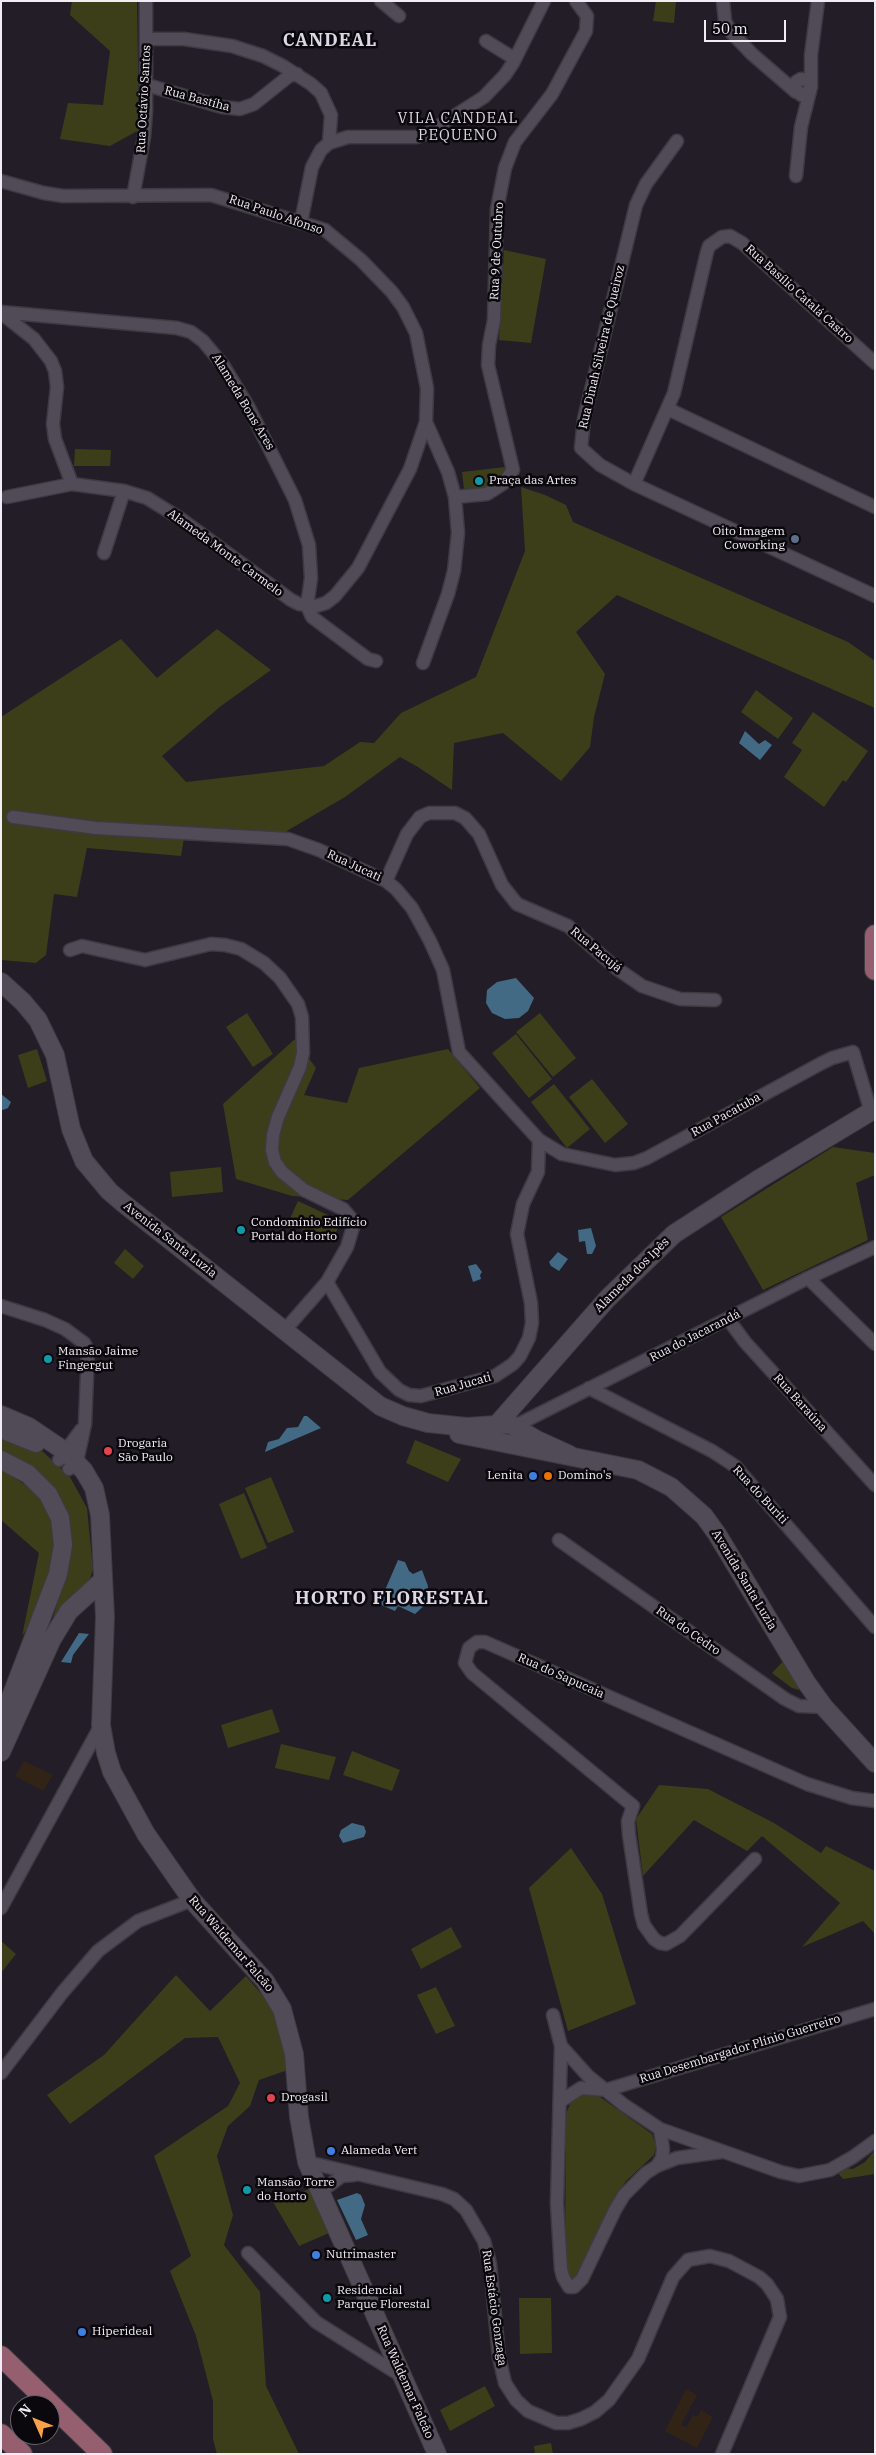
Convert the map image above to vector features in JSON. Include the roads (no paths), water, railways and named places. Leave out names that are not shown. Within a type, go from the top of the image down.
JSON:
[{"type":"main road","points":[[875,935],[875,970]]},
{"type":"main road","points":[[1,2356],[102,2454]]},
{"type":"main road","points":[[1,2434],[14,2449]]},
{"type":"street","name":"Rua Octávio Santos","points":[[134,196],[144,138],[147,85],[146,1]]},
{"type":"street","points":[[381,1],[398,16]]},
{"type":"street","points":[[302,222],[312,167],[321,150],[329,143],[348,137],[406,138],[426,134],[484,97],[505,75],[515,59],[544,1]]},
{"type":"street","name":"Rua 9 de Outubro","points":[[455,497],[487,494],[504,483],[513,470],[488,365],[488,345],[494,320],[497,209],[505,168],[515,142],[552,94],[584,36],[588,21],[584,10],[576,1]]},
{"type":"street","points":[[723,1],[725,21],[730,31],[766,65],[803,87]]},
{"type":"street","points":[[796,176],[803,87],[811,55],[818,1]]},
{"type":"street","points":[[147,39],[210,42],[252,53],[297,74],[321,93],[328,106],[331,114],[329,143]]},
{"type":"street","points":[[486,41],[515,59]]},
{"type":"street","name":"Rua Bastíha","points":[[147,85],[222,108],[240,109],[264,97],[290,76],[297,74]]},
{"type":"street","name":"Rua Dinah Silveira de Queiroz","points":[[677,141],[646,184],[636,205],[581,437],[582,448],[590,458],[634,484],[875,596]]},
{"type":"street","name":"Rua Paulo Afonso","points":[[1,180],[19,187],[63,196],[198,194],[225,198],[302,222],[325,230],[343,244],[392,292],[408,313],[416,333],[425,370],[427,388],[426,422],[410,468],[358,568],[335,596],[326,603],[308,606]]},
{"type":"street","name":"Rua Basílio Catalá Castro","points":[[634,484],[668,409],[709,246],[722,236],[730,236],[742,243],[875,364]]},
{"type":"street","points":[[1,312],[34,339],[44,350],[55,371],[57,387],[53,424],[55,440],[72,484]]},
{"type":"street","name":"Alameda Bons Ares","points":[[1,312],[177,328],[191,332],[203,340],[223,365],[249,408],[295,500],[309,544],[311,562],[308,606]]},
{"type":"street","points":[[668,409],[875,507]]},
{"type":"street","name":"Rua Paulo Afonso","points":[[422,663],[442,613],[454,571],[458,533],[455,497],[448,472],[426,422]]},
{"type":"street","name":"Alameda Monte Carmelo","points":[[7,497],[72,484],[124,491],[146,498],[163,508],[291,600],[308,606],[312,617],[368,659],[376,661]]},
{"type":"street","points":[[104,553],[124,491]]},
{"type":"street","name":"Rua Pacujá","points":[[386,881],[413,824],[420,817],[429,813],[455,813],[465,818],[479,834],[502,886],[517,904],[568,926],[622,972],[642,986],[680,999],[715,1000]]},
{"type":"street","name":"Rua Jucati","points":[[12,817],[96,828],[288,839],[319,850],[386,881],[396,889],[412,908],[438,958],[446,982],[459,1052],[539,1140],[538,1172],[523,1204],[517,1234],[531,1303],[532,1323],[529,1338],[520,1356],[504,1371],[462,1386],[421,1396],[399,1390],[380,1372],[327,1282]]},
{"type":"street","points":[[70,950],[82,946],[145,960],[211,944],[225,945],[254,955],[280,978],[298,1004],[302,1017],[303,1053],[300,1067],[273,1135],[272,1150],[275,1162],[293,1182],[343,1209],[350,1217],[353,1227],[347,1248],[327,1282],[284,1331]]},
{"type":"street","name":"Avenida Santa Luzia","points":[[1,982],[23,1002],[38,1020],[48,1037],[55,1055],[71,1129],[84,1161],[123,1203],[380,1406],[450,1432],[494,1442],[519,1435]]},
{"type":"street","name":"Rua Pacatuba","points":[[539,1140],[562,1154],[615,1165],[634,1163],[647,1158],[820,1064],[852,1052],[874,1111]]},
{"type":"street","name":"Alameda dos Ipês","points":[[497,1424],[607,1299],[674,1234],[750,1184],[874,1111]]},
{"type":"street","name":"Rua Jucati","points":[[538,1172],[562,1154]]},
{"type":"street","name":"Rua do Jacarandá","points":[[519,1435],[589,1388],[728,1320],[808,1278],[875,1247]]},
{"type":"street","points":[[808,1278],[875,1344]]},
{"type":"street","points":[[1,1306],[45,1320],[70,1332],[84,1343],[89,1359],[85,1424],[68,1461]]},
{"type":"street","name":"Rua Baraúna","points":[[728,1320],[745,1342],[875,1485]]},
{"type":"street","name":"Rua do Buriti","points":[[589,1388],[712,1451],[735,1466],[875,1627]]},
{"type":"street","name":"Rua Waldemar Falcão","points":[[1,1415],[29,1427],[68,1461],[100,1515],[104,1604],[101,1725],[106,1753],[124,1797],[152,1842],[192,1900],[260,1974],[282,2009],[294,2054],[299,2117],[307,2162],[437,2454]]},
{"type":"street","name":"Avenida Santa Luzia","points":[[428,1423],[467,1428],[506,1423],[519,1435],[570,1455],[638,1470],[671,1487],[704,1516],[824,1707],[875,1763]]},
{"type":"street","points":[[494,1442],[492,1433],[497,1424]]},
{"type":"street","name":"Rua Waldemar Falcão","points":[[1,1429],[38,1443],[68,1461]]},
{"type":"street","points":[[1,1460],[28,1474],[48,1494],[60,1518],[63,1545],[58,1574],[1,1723]]},
{"type":"street","name":"Rua do Cedro","points":[[559,1540],[785,1699],[799,1706],[824,1707]]},
{"type":"street","points":[[1,1752],[41,1662],[61,1624],[76,1604],[102,1582]]},
{"type":"street","points":[[61,1624],[78,1607],[86,1602],[104,1604]]},
{"type":"street","name":"Rua do Sapucaia","points":[[755,1859],[680,1936],[666,1944],[660,1943],[649,1933],[641,1914],[629,1835],[628,1821],[633,1806],[472,1673],[468,1668],[465,1658],[472,1644],[481,1641],[486,1642],[807,1784],[852,1798],[875,1801]]},
{"type":"street","points":[[1,1908],[101,1725]]},
{"type":"street","points":[[1,2073],[62,1993],[98,1951],[138,1921],[192,1900]]},
{"type":"street","name":"Rua Desembargador Plínio Guerreiro","points":[[606,2090],[875,2009]]},
{"type":"street","points":[[553,2015],[561,2046],[557,2204],[562,2269],[566,2283],[569,2286],[574,2287],[582,2279],[606,2226],[624,2195],[656,2166],[662,2158],[663,2149],[660,2129]]},
{"type":"street","points":[[561,2046],[588,2076],[638,2115],[660,2129],[781,2172],[799,2176],[830,2170],[853,2157],[875,2141]]},
{"type":"street","points":[[561,2101],[581,2088],[606,2090]]},
{"type":"street","points":[[656,2166],[685,2156],[721,2152]]},
{"type":"street","name":"Rua Estácio Gonzaga","points":[[307,2162],[442,2194],[454,2199],[466,2210],[484,2240],[490,2264],[499,2357],[505,2383],[516,2400],[528,2411],[556,2423],[568,2423],[581,2419],[609,2400],[638,2359],[673,2277],[688,2260],[710,2256],[729,2261],[759,2277],[767,2284],[777,2299],[780,2317],[722,2454]]},
{"type":"street","name":"Rua Estácio Gonzaga","points":[[320,2192],[342,2176],[359,2175]]},
{"type":"street","points":[[248,2253],[316,2322],[402,2377]]},
{"type":"water","points":[[745,731],[759,744],[765,740],[772,745],[760,760],[739,743]]},
{"type":"water","points":[[516,978],[534,998],[528,1011],[519,1018],[505,1019],[492,1013],[486,1003],[487,990],[497,982]]},
{"type":"water","points":[[1,1094],[11,1102],[8,1108],[3,1110],[1,1109]]},
{"type":"water","points":[[591,1228],[596,1246],[592,1254],[587,1254],[585,1241],[579,1242],[578,1230]]},
{"type":"water","points":[[558,1252],[568,1259],[559,1271],[551,1266],[549,1262]]},
{"type":"water","points":[[476,1264],[482,1272],[480,1275],[481,1279],[473,1282],[468,1266]]},
{"type":"water","points":[[304,1416],[307,1416],[321,1428],[265,1452],[268,1442],[279,1439],[287,1428],[298,1427]]},
{"type":"water","points":[[398,1560],[405,1562],[409,1571],[413,1574],[422,1570],[428,1586],[426,1604],[415,1614],[398,1606],[395,1611],[379,1604]]},
{"type":"water","points":[[79,1633],[89,1634],[73,1655],[71,1663],[61,1662]]},
{"type":"water","points":[[352,1823],[364,1826],[366,1832],[364,1837],[343,1843],[339,1836],[341,1830]]},
{"type":"water","points":[[357,2193],[361,2195],[365,2205],[361,2219],[368,2235],[356,2240],[337,2200]]},
{"type":"place","name":"Praça das Artes","points":[[479,481]]},
{"type":"place","name":"Oito Imagem Coworking","points":[[795,539]]},
{"type":"place","name":"Condomínio Edifício Portal do Horto","points":[[241,1230]]},
{"type":"place","name":"Mansão Jaime Fingergut","points":[[48,1359]]},
{"type":"place","name":"Drogaria São Paulo","points":[[108,1451]]},
{"type":"place","name":"Lenita","points":[[533,1476]]},
{"type":"place","name":"Domino's","points":[[548,1476]]},
{"type":"place","name":"Drogasil","points":[[271,2098]]},
{"type":"place","name":"Alameda Vert","points":[[331,2151]]},
{"type":"place","name":"Mansão Torre do Horto","points":[[247,2190]]},
{"type":"place","name":"Nutrimaster","points":[[316,2255]]},
{"type":"place","name":"Residencial Parque Florestal","points":[[327,2298]]},
{"type":"place","name":"Hiperideal","points":[[82,2332]]},
{"type":"district","name":"CANDEAL","points":[[330,41]]},
{"type":"district","name":"VILA CANDEAL PEQUENO","points":[[458,128]]},
{"type":"district","name":"HORTO FLORESTAL","points":[[392,1599]]}]
